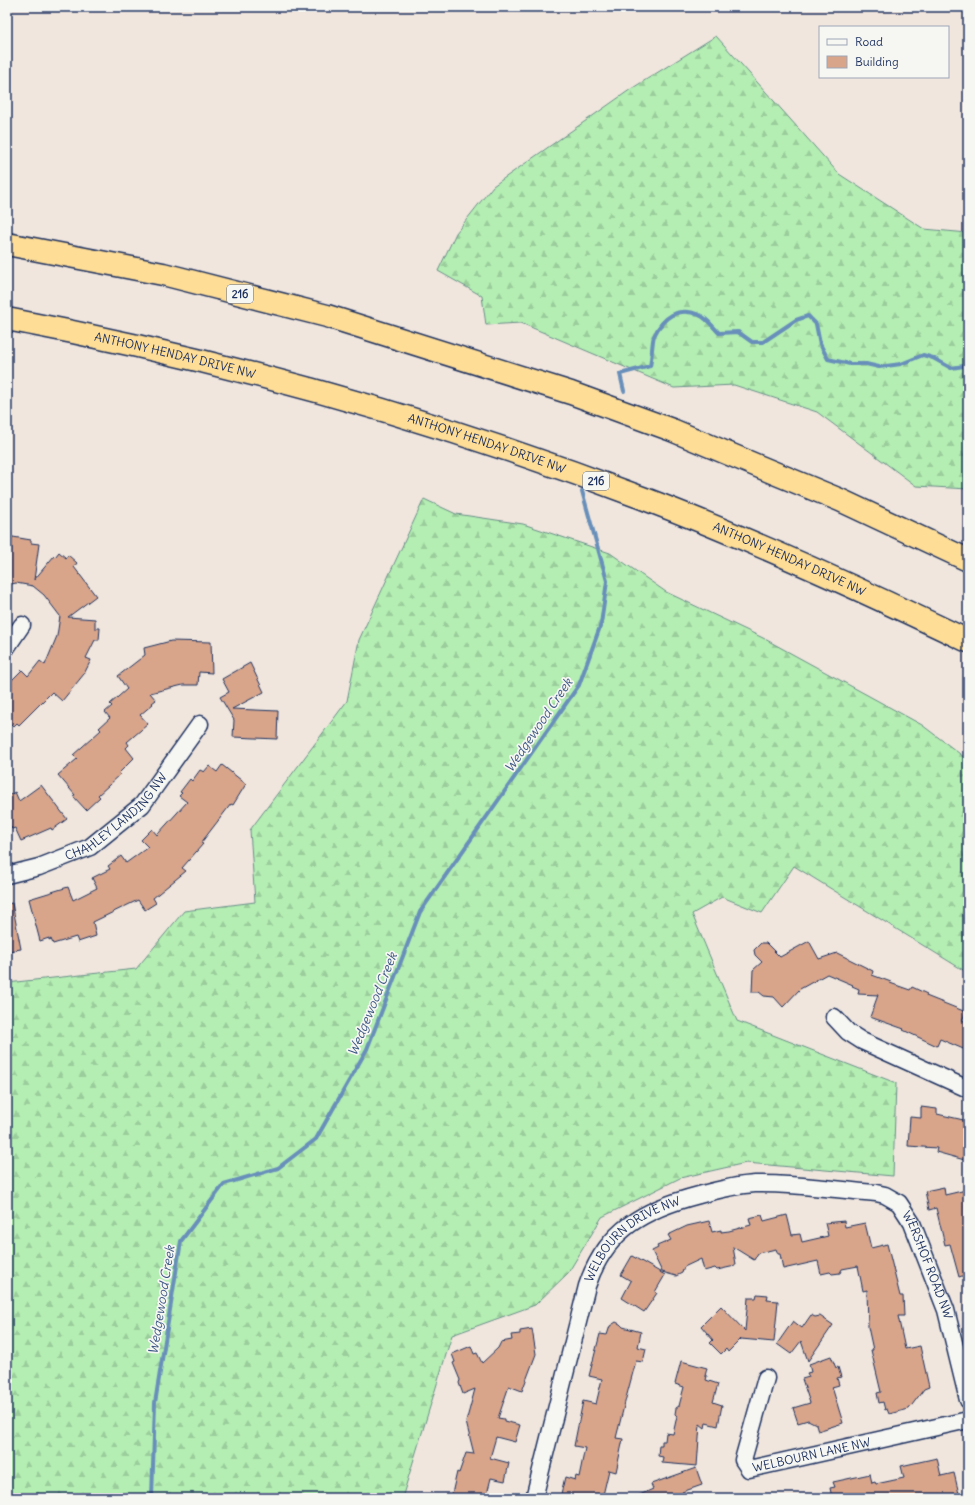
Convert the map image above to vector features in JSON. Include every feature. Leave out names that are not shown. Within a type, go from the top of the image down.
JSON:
[{"type":"highway","name":"216","points":[[7,244],[163,274],[327,316],[571,393],[672,430],[840,500],[968,560]]},
{"type":"highway","name":"ANTHONY HENDAY DRIVE NW","points":[[7,318],[86,334],[186,358],[348,400],[440,427],[600,482],[750,541],[856,587],[968,641]]},
{"type":"street","points":[[7,647],[22,625]]},
{"type":"street","name":"CHAHLEY LANDING NW","points":[[7,875],[39,867],[90,847],[142,805],[200,724]]},
{"type":"street","points":[[834,1017],[848,1032],[862,1041],[968,1089]]},
{"type":"street","name":"WELBOURN DRIVE NW","points":[[534,1498],[591,1275],[596,1264],[612,1242],[633,1222],[657,1208],[671,1203],[711,1191],[754,1184],[784,1185],[876,1193],[885,1195],[899,1203]]},
{"type":"street","name":"WERSHOF ROAD NW","points":[[899,1203],[912,1223],[943,1300],[968,1400]]},
{"type":"street","name":"WELBOURN LANE NW","points":[[766,1378],[743,1460],[749,1469],[968,1420]]},
{"type":"green space","points":[[716,36],[839,174],[924,229],[968,233],[968,489],[916,486],[817,412],[734,385],[674,388],[521,323],[486,325],[482,296],[438,271],[456,233],[493,186],[631,89]]},
{"type":"green space","points":[[424,499],[456,514],[523,524],[610,553],[666,592],[763,638],[922,725],[968,760],[968,973],[794,866],[762,913],[722,897],[692,914],[737,1021],[896,1083],[893,1176],[746,1163],[680,1178],[602,1217],[568,1273],[535,1305],[452,1335],[402,1498],[7,1498],[7,983],[136,969],[184,911],[255,902],[250,830],[347,701],[359,640]]},
{"type":"building","points":[[7,536],[31,540],[31,543],[39,544],[34,580],[59,552],[66,558],[68,555],[77,563],[74,567],[96,596],[68,617],[95,619],[95,628],[100,628],[99,640],[95,640],[86,658],[91,660],[84,674],[62,701],[52,692],[19,725],[17,723],[13,727],[7,721],[7,685],[22,670],[28,676],[40,661],[45,665],[57,636],[60,616],[44,595],[33,586],[16,583],[7,585]]},
{"type":"building","points":[[171,641],[211,642],[212,673],[199,672],[198,685],[183,685],[150,693],[156,700],[140,715],[148,724],[127,742],[129,745],[126,748],[134,758],[119,773],[120,775],[98,795],[100,797],[86,810],[73,796],[75,795],[58,775],[77,759],[73,755],[101,730],[99,728],[110,718],[105,712],[112,706],[110,704],[127,689],[118,676],[145,655],[144,648]]},
{"type":"building","points":[[250,663],[264,692],[232,709],[278,711],[277,739],[233,737],[234,720],[220,697],[229,692],[222,679]]},
{"type":"building","points":[[222,765],[246,784],[233,805],[231,804],[201,843],[203,844],[182,868],[186,871],[153,898],[156,903],[145,910],[138,900],[93,922],[96,936],[78,942],[76,937],[53,944],[49,938],[40,941],[29,899],[68,887],[73,900],[97,888],[92,878],[110,869],[108,866],[121,856],[126,863],[148,847],[141,840],[152,829],[157,835],[187,802],[179,796],[182,793],[180,792],[190,779],[192,781],[200,770],[204,772],[209,766],[217,772]]},
{"type":"building","points":[[41,785],[67,819],[52,830],[51,828],[21,841],[15,828],[12,829],[11,827],[7,829],[7,796],[15,792],[19,801]]},
{"type":"building","points":[[12,903],[21,949],[8,951],[7,904]]},
{"type":"building","points":[[809,941],[819,959],[837,953],[873,971],[872,975],[910,990],[912,987],[927,994],[926,996],[966,1012],[962,1020],[968,1023],[968,1051],[940,1039],[937,1046],[903,1030],[904,1029],[870,1017],[878,995],[858,994],[859,989],[852,986],[853,985],[827,974],[800,989],[783,1007],[774,997],[764,996],[759,992],[752,992],[753,970],[762,962],[755,955],[754,950],[761,943],[766,943],[780,957]]},
{"type":"building","points":[[921,1107],[937,1109],[937,1114],[968,1121],[968,1161],[936,1152],[937,1148],[908,1146],[910,1117],[921,1118]]},
{"type":"building","points":[[944,1187],[945,1195],[966,1190],[968,1198],[968,1274],[959,1277],[950,1244],[945,1245],[936,1208],[929,1210],[925,1191]]},
{"type":"building","points":[[762,1215],[764,1221],[787,1215],[792,1235],[800,1234],[802,1242],[828,1236],[825,1223],[844,1221],[845,1227],[865,1223],[871,1248],[887,1244],[900,1296],[903,1296],[904,1316],[898,1316],[905,1349],[920,1346],[929,1387],[924,1389],[909,1409],[889,1414],[887,1409],[885,1410],[883,1402],[879,1403],[877,1393],[881,1392],[871,1350],[873,1350],[868,1327],[867,1290],[863,1291],[858,1266],[842,1269],[840,1273],[832,1274],[830,1272],[821,1274],[818,1261],[783,1269],[780,1254],[778,1254],[776,1249],[758,1253],[754,1260],[733,1247],[736,1264],[735,1266],[717,1270],[715,1268],[704,1271],[701,1259],[684,1267],[682,1273],[676,1276],[662,1272],[652,1251],[658,1248],[657,1246],[671,1240],[668,1235],[687,1226],[709,1221],[712,1232],[721,1230],[721,1232],[729,1231],[751,1225],[749,1218]]},
{"type":"building","points":[[632,1256],[665,1275],[655,1292],[657,1293],[644,1312],[622,1298],[631,1281],[621,1275]]},
{"type":"building","points":[[757,1294],[768,1295],[767,1300],[778,1301],[774,1342],[741,1339],[728,1352],[726,1349],[721,1354],[710,1343],[713,1340],[701,1326],[721,1306],[745,1331],[748,1298],[756,1298]]},
{"type":"building","points":[[811,1315],[815,1317],[820,1316],[833,1325],[808,1361],[801,1341],[791,1354],[777,1344],[793,1321],[802,1328]]},
{"type":"building","points":[[616,1322],[623,1327],[641,1332],[638,1347],[646,1349],[643,1362],[636,1361],[616,1438],[623,1439],[616,1472],[609,1470],[603,1495],[600,1494],[599,1498],[560,1498],[565,1477],[575,1480],[576,1476],[579,1477],[585,1448],[574,1446],[583,1401],[596,1404],[602,1379],[589,1376],[600,1334],[607,1335],[610,1326]]},
{"type":"building","points":[[532,1329],[536,1354],[522,1391],[509,1386],[498,1418],[520,1425],[515,1442],[496,1437],[490,1458],[509,1463],[505,1481],[491,1478],[486,1498],[451,1498],[457,1472],[459,1473],[466,1453],[474,1454],[466,1422],[475,1389],[463,1394],[459,1383],[460,1380],[453,1363],[455,1362],[452,1354],[471,1346],[474,1354],[477,1353],[482,1363],[498,1348],[501,1342],[512,1340],[511,1335],[520,1334],[520,1331]]},
{"type":"building","points":[[831,1356],[836,1368],[838,1367],[841,1377],[837,1378],[839,1385],[832,1387],[843,1423],[818,1431],[816,1424],[808,1420],[798,1423],[793,1408],[810,1403],[802,1379],[809,1377],[807,1373],[811,1372],[809,1364]]},
{"type":"building","points":[[681,1361],[707,1368],[705,1376],[707,1376],[706,1380],[718,1384],[713,1402],[722,1405],[718,1426],[706,1423],[705,1428],[700,1424],[697,1466],[662,1463],[663,1457],[658,1456],[659,1445],[662,1445],[662,1441],[665,1441],[666,1433],[673,1434],[677,1416],[675,1414],[676,1408],[679,1406],[684,1387],[675,1384]]},
{"type":"building","points":[[937,1458],[941,1476],[954,1473],[960,1498],[832,1498],[830,1488],[835,1487],[833,1482],[870,1474],[872,1483],[875,1482],[876,1484],[904,1478],[901,1466]]},
{"type":"building","points":[[696,1468],[702,1485],[682,1492],[684,1498],[633,1498],[653,1489],[651,1484]]},
{"type":"waterway","name":"Wedgewood Creek","points":[[624,391],[620,374],[650,366],[653,338],[658,329],[662,323],[672,315],[684,312],[702,316],[719,333],[738,332],[752,342],[763,342],[796,320],[808,316],[816,324],[820,344],[828,359],[850,364],[866,364],[879,367],[901,364],[923,355],[933,358],[951,368],[964,366],[968,357]]},
{"type":"waterway","name":"Wedgewood Creek","points":[[152,1498],[155,1403],[181,1241],[224,1184],[278,1168],[316,1139],[367,1049],[420,912],[579,685],[601,624],[607,581],[582,491]]}]
